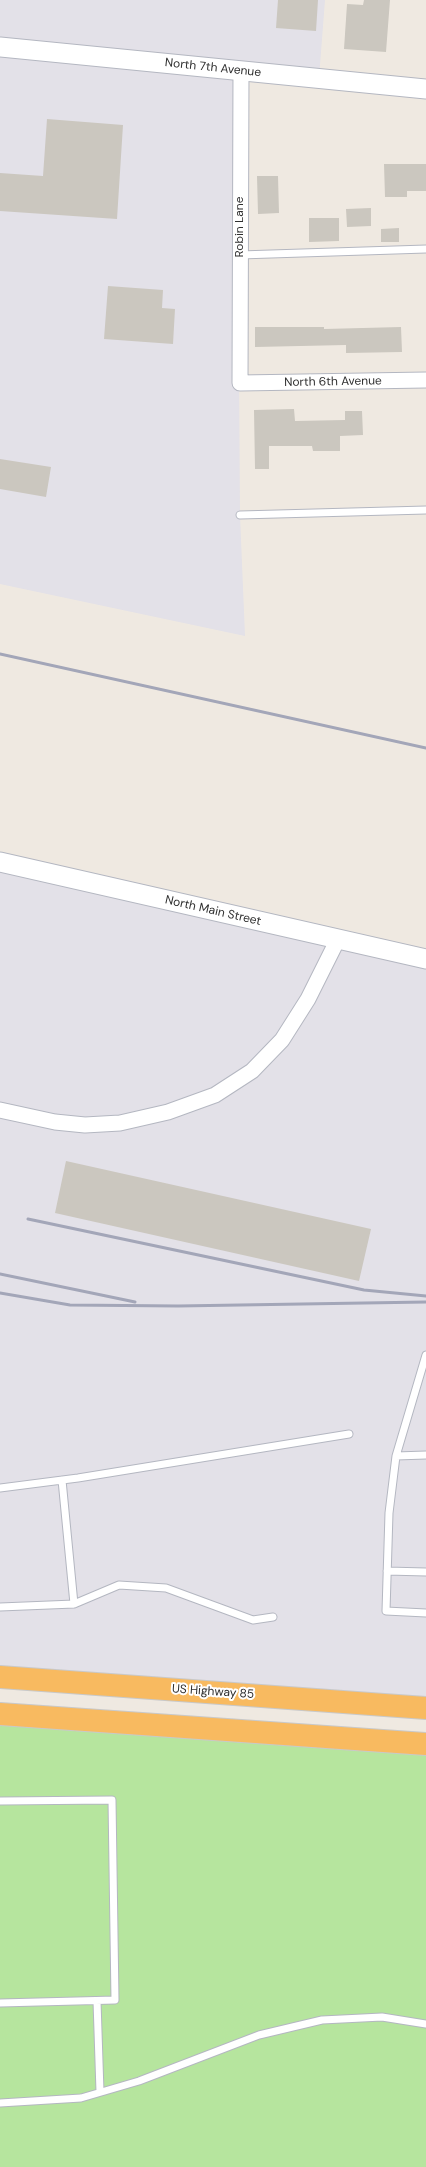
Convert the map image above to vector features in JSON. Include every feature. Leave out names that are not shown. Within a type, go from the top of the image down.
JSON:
[{"type":"highway","name":"US Highway 85","points":[[0,1676],[426,1708]]},
{"type":"highway","points":[[0,1714],[426,1744]]},
{"type":"street","name":"North 7th Avenue","points":[[0,47],[426,88]]},
{"type":"street","name":"Robin Lane","points":[[240,384],[241,71]]},
{"type":"street","name":"North 6th Avenue","points":[[240,384],[426,380]]},
{"type":"street","name":"North Main Street","points":[[0,862],[426,959]]},
{"type":"street","points":[[0,1110],[55,1122],[85,1125],[113,1123],[168,1112],[215,1095],[252,1071],[282,1040],[308,999],[338,939]]},
{"type":"lane","points":[[240,254],[426,249]]},
{"type":"lane","points":[[240,515],[426,510]]},
{"type":"lane","points":[[426,1354],[396,1456],[389,1513],[386,1611],[426,1613]]},
{"type":"lane","points":[[0,1488],[62,1480],[349,1434]]},
{"type":"lane","points":[[396,1456],[426,1455]]},
{"type":"lane","points":[[62,1480],[74,1604]]},
{"type":"lane","points":[[387,1571],[426,1572]]},
{"type":"lane","points":[[0,1607],[74,1604],[119,1585],[166,1588],[253,1620],[273,1617]]},
{"type":"lane","points":[[0,1801],[112,1800],[115,2000],[0,2003]]},
{"type":"lane","points":[[97,2001],[100,2092]]},
{"type":"lane","points":[[0,2103],[81,2098],[139,2081],[259,2035],[322,2020],[382,2017],[426,2024]]},
{"type":"shaded area","points":[[0,0],[325,0],[319,78],[237,71],[240,515],[245,636],[0,584]]},
{"type":"shaded area","points":[[0,862],[426,959],[426,1708],[0,1677]]},
{"type":"green space","points":[[0,1714],[426,1744],[426,2167],[0,2167]]},
{"type":"building","points":[[278,0],[318,0],[316,31],[276,28]]},
{"type":"building","points":[[364,0],[390,0],[386,52],[344,49],[347,4],[363,5]]},
{"type":"building","points":[[47,119],[123,125],[117,219],[0,211],[0,173],[43,176]]},
{"type":"building","points":[[384,164],[426,164],[426,191],[407,191],[407,197],[385,197]]},
{"type":"building","points":[[257,176],[278,176],[279,213],[258,214]]},
{"type":"building","points":[[371,208],[371,226],[347,227],[346,209]]},
{"type":"building","points":[[309,218],[339,218],[339,241],[309,242]]},
{"type":"building","points":[[399,228],[399,242],[381,242],[381,229]]},
{"type":"building","points":[[108,286],[163,290],[162,308],[175,309],[173,344],[104,339]]},
{"type":"building","points":[[255,327],[324,327],[324,329],[401,327],[402,352],[346,353],[346,345],[255,347]]},
{"type":"building","points":[[294,409],[295,421],[345,420],[345,411],[362,411],[363,435],[340,436],[340,451],[313,451],[312,446],[269,446],[269,469],[255,469],[254,410]]},
{"type":"building","points":[[0,459],[51,467],[46,497],[0,489]]},
{"type":"building","points":[[66,1161],[371,1229],[359,1281],[55,1213]]},
{"type":"railway","points":[[0,654],[426,748]]},
{"type":"railway","points":[[28,1219],[364,1290],[426,1296]]},
{"type":"railway","points":[[0,1274],[135,1302]]},
{"type":"railway","points":[[0,1293],[70,1305],[178,1306],[426,1302]]}]
